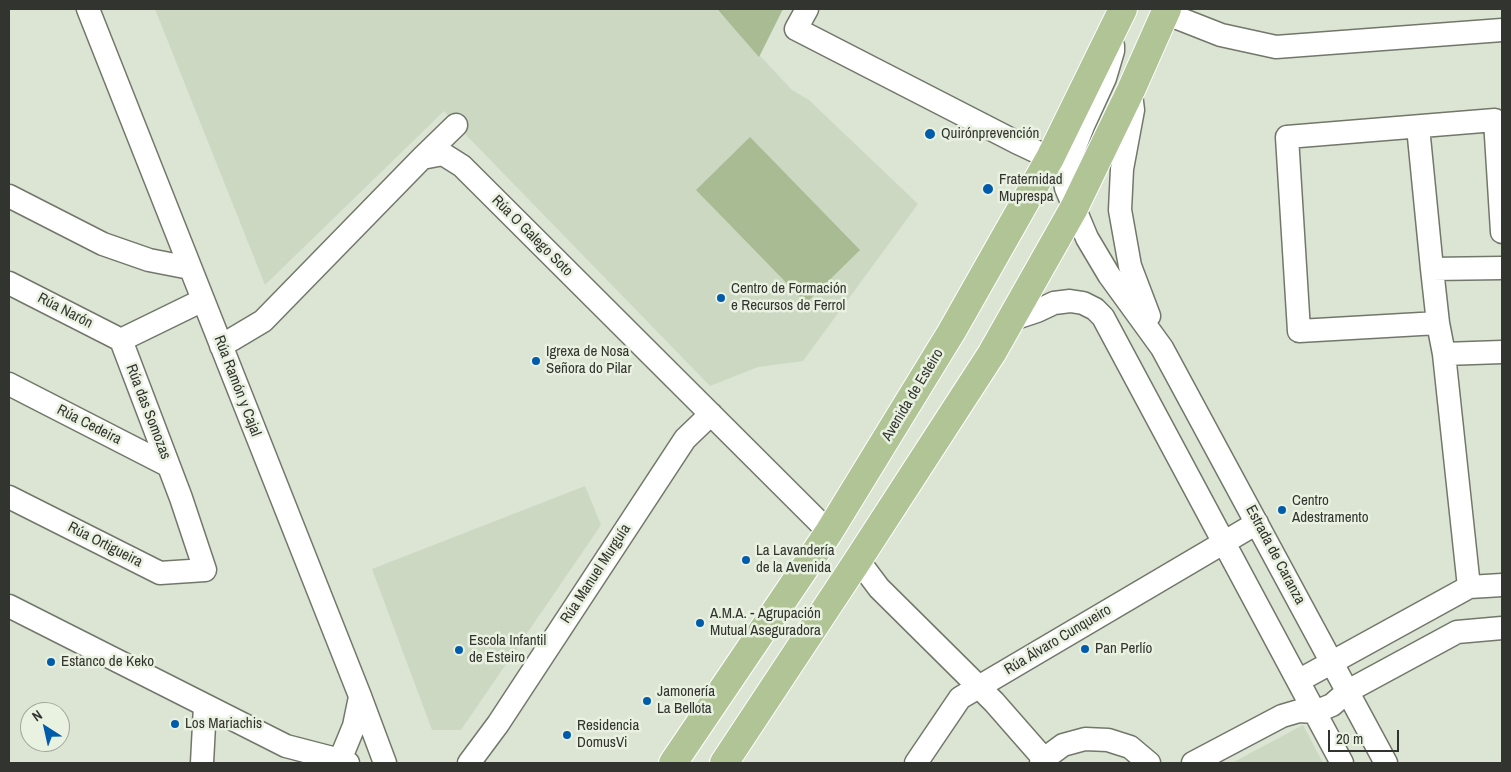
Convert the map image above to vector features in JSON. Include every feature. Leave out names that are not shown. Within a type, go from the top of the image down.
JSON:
[{"type":"main road","points":[[724,763],[992,353],[1074,208],[1131,90],[1166,11]]},
{"type":"main road","name":"Avenida de Esteiro","points":[[673,763],[830,532],[952,331],[1050,158],[1118,20]]},
{"type":"street","name":"Rúa Ramón y Cajal","points":[[88,9],[360,696],[384,763]]},
{"type":"street","points":[[807,9],[796,29],[1050,158]]},
{"type":"street","points":[[1200,9],[1221,35]]},
{"type":"street","points":[[1166,11],[1221,35],[1276,47],[1502,30]]},
{"type":"street","points":[[1118,20],[1113,51],[1105,78],[1083,126],[1064,175],[1066,188],[1087,238],[1100,260],[1162,348]]},
{"type":"street","points":[[1131,90],[1133,110],[1122,169],[1120,210],[1130,266],[1162,348]]},
{"type":"street","points":[[1438,323],[1299,331],[1288,137],[1495,120],[1502,232]]},
{"type":"street","points":[[221,346],[262,321],[456,124]]},
{"type":"street","points":[[1418,127],[1432,269],[1438,323],[1444,354],[1469,587]]},
{"type":"street","name":"Rúa O Galego Soto","points":[[422,158],[443,154],[462,166],[830,532]]},
{"type":"street","points":[[9,196],[103,244],[149,260],[190,268]]},
{"type":"street","points":[[1432,269],[1502,268]]},
{"type":"street","name":"Rúa Narón","points":[[9,282],[121,340]]},
{"type":"street","points":[[121,340],[203,300]]},
{"type":"street","points":[[1010,320],[1054,304],[1070,301],[1083,303],[1095,309],[1103,317],[1342,763]]},
{"type":"street","name":"Rúa das Somozas","points":[[121,340],[169,466],[205,570]]},
{"type":"street","name":"Estrada de Caranza","points":[[1162,348],[1386,763]]},
{"type":"street","points":[[1444,354],[1502,352]]},
{"type":"street","points":[[1141,387],[1173,369]]},
{"type":"street","name":"Rúa Cedeira","points":[[9,384],[169,466]]},
{"type":"street","name":"Rúa Manuel Murguía","points":[[469,763],[498,724],[685,439],[711,414]]},
{"type":"street","name":"Rúa Ortigueira","points":[[9,497],[160,573],[205,570]]},
{"type":"street","name":"Rúa Álvaro Cunqueiro","points":[[916,763],[960,698],[1257,523]]},
{"type":"street","points":[[858,560],[871,579],[978,687],[1043,761],[1063,746],[1085,739],[1108,740],[1130,747],[1149,763]]},
{"type":"street","points":[[1298,681],[1469,587],[1502,585]]},
{"type":"street","points":[[12,614],[286,746],[344,761],[360,696]]},
{"type":"street","points":[[1193,763],[1282,716],[1299,711],[1315,712],[1332,705],[1348,691],[1457,632],[1502,628]]},
{"type":"street","points":[[202,763],[205,706]]},
{"type":"shaded area","points":[[155,9],[716,9],[792,90],[809,100],[918,204],[803,361],[758,367],[710,386],[444,111],[265,285]]},
{"type":"shaded area","name":"Escola Infantil de Esteiro","points":[[585,486],[601,525],[461,730],[432,730],[372,569]]},
{"type":"shaded area","points":[[1303,725],[1323,763],[1232,763]]},
{"type":"green space","points":[[717,9],[783,9],[759,57]]},
{"type":"green space","points":[[750,137],[860,250],[806,303],[696,190]]},
{"type":"place","name":"Quirónprevención","points":[[930,134]]},
{"type":"place","name":"Fraternidad Muprespa","points":[[988,189]]},
{"type":"place","name":"Centro de Formación e Recursos de Ferrol","points":[[721,298]]},
{"type":"place","name":"Igrexa de Nosa Señora do Pilar","points":[[536,361]]},
{"type":"place","name":"Centro Adestramento","points":[[1282,510]]},
{"type":"place","name":"La Lavandería de la Avenida","points":[[746,560]]},
{"type":"place","name":"A.M.A. - Agrupación Mutual Aseguradora","points":[[700,623]]},
{"type":"place","name":"Pan Perlío","points":[[1085,649]]},
{"type":"place","name":"Escola Infantil de Esteiro","points":[[459,650]]},
{"type":"place","name":"Estanco de Keko","points":[[51,662]]},
{"type":"place","name":"Jamonería La Bellota","points":[[647,701]]},
{"type":"place","name":"Los Mariachis","points":[[175,724]]},
{"type":"place","name":"Residencia DomusVi","points":[[567,735]]}]
